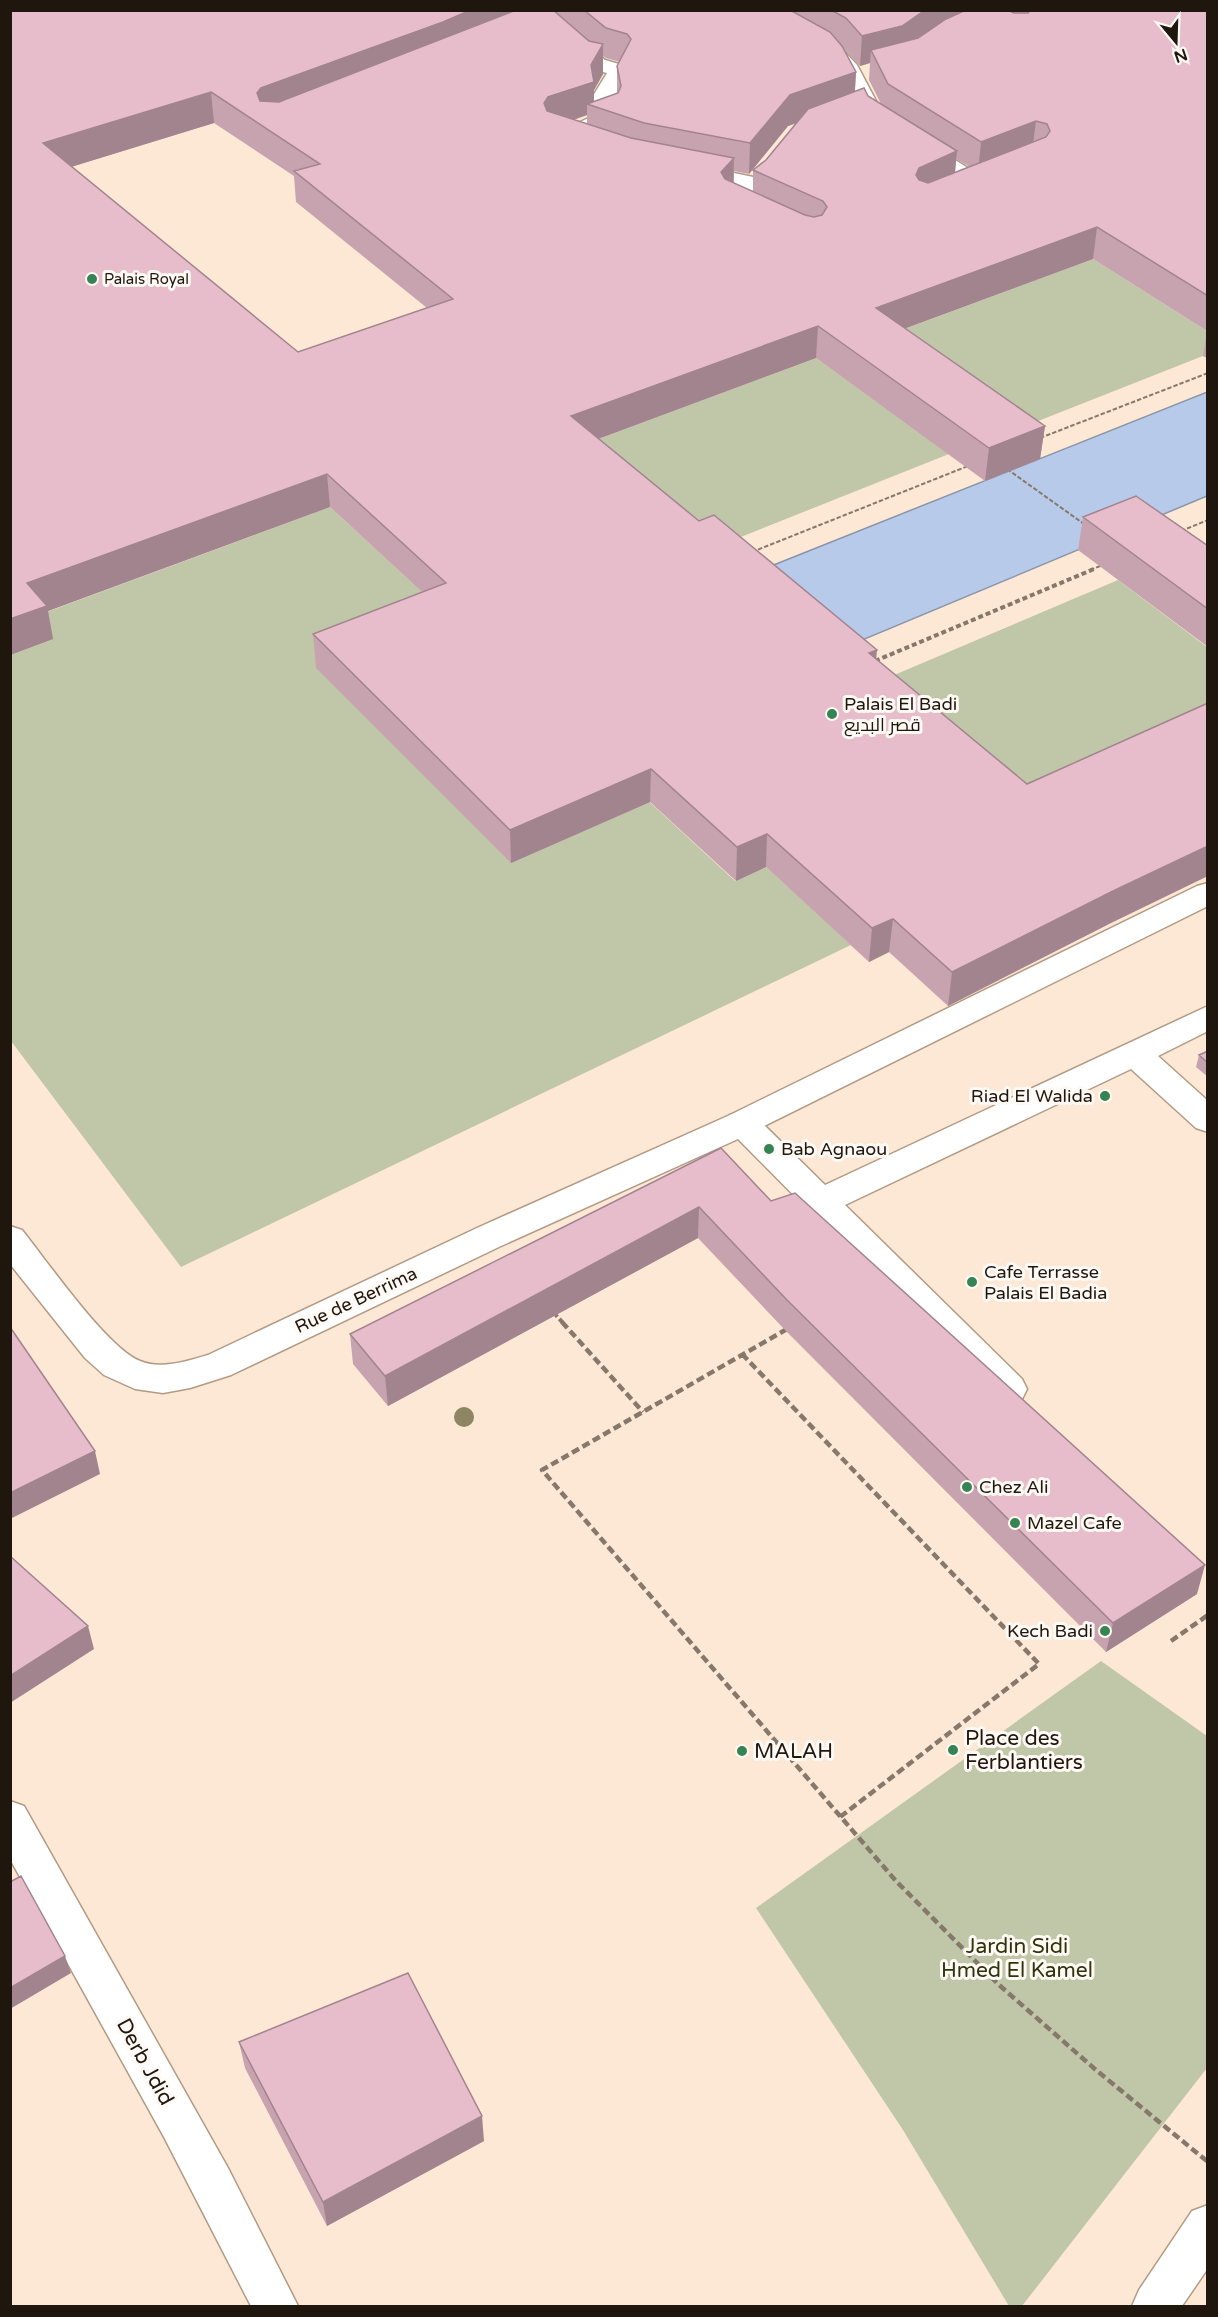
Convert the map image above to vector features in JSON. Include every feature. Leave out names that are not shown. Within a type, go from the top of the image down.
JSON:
[{"type":"street","points":[[760,10],[778,24],[836,54],[853,76],[860,109],[875,120],[985,179],[936,201]]},
{"type":"street","points":[[553,26],[598,65],[619,70],[604,96],[608,117],[567,136],[598,148]]},
{"type":"street","points":[[853,76],[875,70]]},
{"type":"street","points":[[733,203],[756,184],[771,166]]},
{"type":"street","points":[[673,168],[756,184]]},
{"type":"street","name":"Rue de Berrima","points":[[10,1239],[97,1348],[116,1365],[135,1375],[163,1379],[190,1374],[219,1365],[489,1237],[742,1123],[1208,893]]},
{"type":"street","points":[[822,1201],[1135,1054],[1208,1017]]},
{"type":"street","points":[[1135,1054],[1208,1120]]},
{"type":"street","points":[[742,1123],[1033,1412]]},
{"type":"street","name":"Derb Jdid","points":[[10,1819],[155,2078],[244,2243],[275,2307]]},
{"type":"street","points":[[1155,2307],[1208,2227]]},
{"type":"path","points":[[1035,440],[1208,373]]},
{"type":"path","points":[[742,556],[970,465]]},
{"type":"path","points":[[1002,466],[1092,530]]},
{"type":"path","points":[[1177,533],[1208,520]]},
{"type":"path","points":[[870,663],[1105,564]]},
{"type":"path","points":[[547,1304],[643,1412]]},
{"type":"path","points":[[795,1324],[542,1470],[896,1881],[998,1984],[1096,2070],[1208,2162]]},
{"type":"path","points":[[742,1354],[1039,1664],[840,1817]]},
{"type":"path","points":[[1171,1641],[1208,1615]]},
{"type":"green space","points":[[1093,259],[1207,331],[1208,354],[1005,434],[874,340]]},
{"type":"green space","points":[[816,358],[949,454],[698,554],[571,449]]},
{"type":"green space","points":[[330,507],[735,881],[766,867],[851,945],[181,1267],[11,1041],[11,655],[33,617]]},
{"type":"green space","points":[[1118,580],[1207,647],[1207,733],[1022,818],[866,687]]},
{"type":"green space","name":"Jardin Sidi Hmed El Kamel","points":[[1101,1661],[1207,1736],[1207,2068],[1022,2306],[1009,2306],[903,2130],[756,1908]]},
{"type":"water","points":[[1207,392],[1207,496],[836,651],[746,576]]},
{"type":"building","points":[[10,10],[471,10],[261,88],[257,93],[260,101],[279,102],[516,10],[553,10],[589,41],[603,44],[591,65],[594,82],[548,97],[544,103],[547,111],[631,138],[734,158],[721,172],[725,179],[814,217],[822,215],[827,207],[823,201],[753,170],[766,160],[808,109],[864,88],[868,96],[957,151],[919,168],[916,175],[919,180],[928,183],[1046,137],[1050,131],[1047,124],[1036,121],[981,142],[888,84],[871,50],[918,38],[946,19],[966,10],[1007,10],[1014,13],[1028,13],[1031,10],[1208,10],[1208,296],[1097,227],[876,308],[1045,426],[989,448],[818,326],[571,416],[699,521],[714,515],[877,650],[869,653],[1027,784],[1208,703],[1208,846],[952,972],[893,919],[872,928],[767,834],[737,847],[651,769],[510,830],[313,634],[446,583],[327,474],[27,583],[47,606],[10,619]],"holes":[[[211,92],[320,164],[294,171],[453,299],[298,352],[43,143]]]},
{"type":"building","points":[[584,10],[790,10],[830,32],[842,46],[856,72],[790,95],[750,143],[644,123],[587,104],[618,93],[621,86],[617,66],[631,39],[627,34],[606,28]]},
{"type":"building","points":[[831,10],[925,10],[902,26],[862,36],[846,18]]},
{"type":"building","points":[[1136,496],[1208,546],[1208,609],[1083,517]]},
{"type":"building","points":[[1208,1051],[1208,1063],[1199,1055]]},
{"type":"building","points":[[721,1148],[771,1201],[795,1193],[1205,1565],[1113,1623],[787,1300],[699,1207],[385,1376],[350,1334]]},
{"type":"building","points":[[10,1327],[95,1451],[10,1493]]},
{"type":"building","points":[[10,1556],[88,1626],[10,1676]]},
{"type":"building","points":[[21,1876],[65,1956],[10,1988],[10,1882]]},
{"type":"building","points":[[408,1973],[482,2116],[323,2202],[239,2042]]},
{"type":"place","name":"Palais Royal","points":[[92,279]]},
{"type":"place","name":"Palais El Badi قصر البديع","points":[[832,714]]},
{"type":"place","name":"Riad El Walida","points":[[1105,1096]]},
{"type":"place","name":"Bab Agnaou","points":[[769,1149]]},
{"type":"place","name":"Cafe Terrasse Palais El Badia","points":[[972,1282]]},
{"type":"place","name":"Chez Ali","points":[[967,1487]]},
{"type":"place","name":"Mazel Cafe","points":[[1015,1523]]},
{"type":"place","name":"Kech Badi","points":[[1105,1631]]},
{"type":"place","name":"Place des Ferblantiers","points":[[953,1750]]},
{"type":"place","name":"MALAH","points":[[742,1751]]}]
